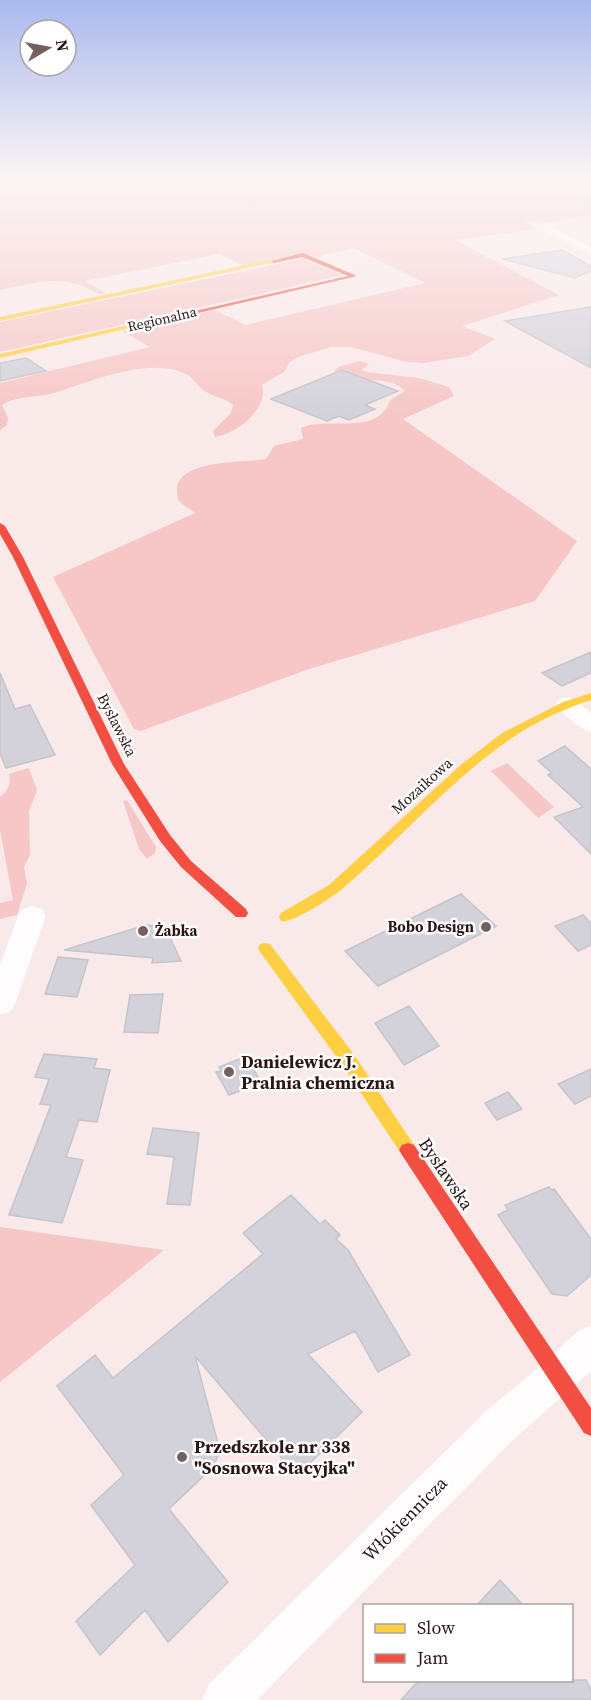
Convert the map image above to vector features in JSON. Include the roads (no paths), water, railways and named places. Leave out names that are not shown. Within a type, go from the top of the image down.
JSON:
[{"type":"street","name":"Regionalna","points":[[0,319],[292,257]]},
{"type":"street","name":"Regionalna","points":[[0,356],[354,276],[309,257]]},
{"type":"street","name":"Bysławska","points":[[0,526],[18,557],[118,764],[165,838],[186,864],[241,913]]},
{"type":"street","points":[[0,561],[18,557]]},
{"type":"street","name":"Mozaikowa","points":[[286,917],[334,888],[467,766],[506,736],[567,704],[591,696]]},
{"type":"street","points":[[567,704],[591,725]]},
{"type":"street","points":[[233,928],[241,913],[254,908]]},
{"type":"street","points":[[272,909],[286,917],[288,932]]},
{"type":"street","points":[[0,1004],[32,916]]},
{"type":"street","name":"Bysławska","points":[[246,945],[270,946],[591,1426]]},
{"type":"street","name":"Włókiennicza","points":[[225,1700],[500,1425],[558,1377],[591,1344]]},
{"type":"place","name":"Bobo Design","points":[[486,927]]},
{"type":"place","name":"Żabka","points":[[143,931]]},
{"type":"place","name":"Danielewicz J. Pralnia chemiczna","points":[[229,1072]]},
{"type":"place","name":"Przedszkole nr 338 \"Sosnowa Stacyjka\"","points":[[182,1457]]}]
